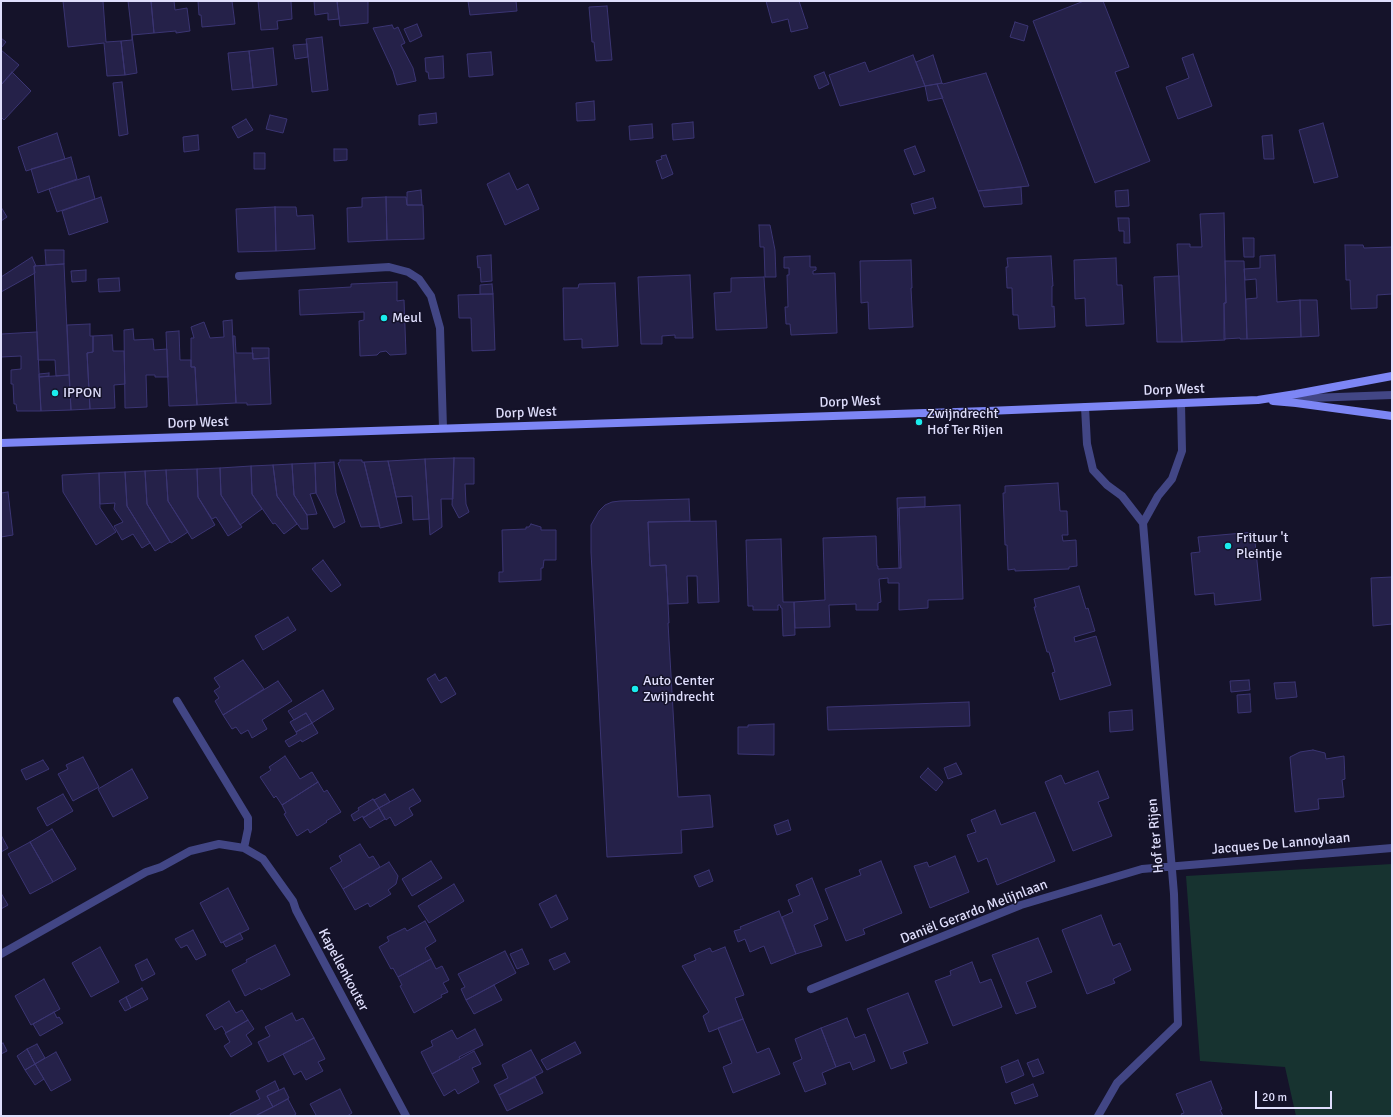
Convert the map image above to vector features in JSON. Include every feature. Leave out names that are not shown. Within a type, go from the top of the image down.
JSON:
[{"type":"main road","name":"Dorp West","points":[[1,443],[1258,400],[1392,376]]},
{"type":"main road","name":"Dorp West","points":[[1258,400],[1296,403],[1392,416]]},
{"type":"street","points":[[239,276],[389,267],[408,272],[419,279],[431,296],[440,328],[443,428]]},
{"type":"street","points":[[1258,400],[1392,395]]},
{"type":"street","points":[[1085,407],[1087,444],[1093,470],[1107,485],[1122,496],[1143,522],[1158,496],[1172,480],[1182,451],[1181,403]]},
{"type":"street","name":"Hof ter Rijen","points":[[1098,1116],[1117,1084],[1178,1024],[1174,894],[1143,522]]},
{"type":"street","points":[[177,701],[248,818],[248,829],[244,848]]},
{"type":"street","name":"Kapellenkouter","points":[[1,954],[146,872],[161,867],[190,851],[219,844],[244,848],[263,858],[293,901],[300,917],[406,1116]]},
{"type":"street","name":"Jacques De Lannoylaan","points":[[1172,866],[1392,848]]},
{"type":"street","name":"Daniël Gerardo Melijnlaan","points":[[811,989],[1021,905],[1142,869],[1172,866]]},
{"type":"green space","points":[[1392,864],[1392,1116],[1296,1116],[1285,1067],[1200,1061],[1186,876]]},
{"type":"building","points":[[63,1],[103,1],[106,42],[121,41],[125,75],[107,76],[104,43],[68,47]]},
{"type":"building","points":[[128,1],[151,1],[154,33],[132,35]]},
{"type":"building","points":[[151,1],[174,1],[175,10],[187,8],[190,31],[176,33],[176,31],[154,33]]},
{"type":"building","points":[[198,1],[232,1],[235,24],[202,27]]},
{"type":"building","points":[[258,1],[291,1],[292,19],[277,21],[278,29],[261,30]]},
{"type":"building","points":[[314,1],[337,1],[339,19],[328,20],[328,13],[315,15]]},
{"type":"building","points":[[337,1],[368,1],[368,23],[340,26]]},
{"type":"building","points":[[468,1],[516,1],[517,11],[470,15]]},
{"type":"building","points":[[766,1],[799,1],[808,28],[791,32],[788,19],[772,23]]},
{"type":"building","points":[[1084,1],[1103,1],[1129,67],[1115,72],[1150,161],[1095,183],[1033,21]]},
{"type":"building","points":[[607,6],[612,60],[596,61],[594,42],[592,42],[589,7]]},
{"type":"building","points":[[1015,22],[1028,26],[1024,41],[1010,37]]},
{"type":"building","points":[[417,24],[422,36],[410,42],[404,29]]},
{"type":"building","points":[[392,25],[394,29],[398,27],[405,43],[401,45],[413,68],[416,81],[397,85],[393,71],[373,28]]},
{"type":"building","points":[[132,35],[137,73],[125,75],[121,41],[132,40]]},
{"type":"building","points":[[322,37],[328,90],[312,92],[306,39]]},
{"type":"building","points":[[1,38],[6,42],[1,48]]},
{"type":"building","points":[[307,44],[308,57],[295,59],[293,45]]},
{"type":"building","points":[[273,48],[277,85],[253,88],[249,51]]},
{"type":"building","points":[[1,50],[19,65],[1,85]]},
{"type":"building","points":[[249,51],[253,88],[232,90],[228,53]]},
{"type":"building","points":[[491,52],[493,75],[469,77],[467,54]]},
{"type":"building","points":[[1193,54],[1212,106],[1178,119],[1166,87],[1189,78],[1182,58]]},
{"type":"building","points":[[913,55],[925,86],[840,106],[829,75],[865,62],[869,72]]},
{"type":"building","points":[[933,55],[942,83],[925,86],[916,62]]},
{"type":"building","points":[[443,56],[444,78],[429,79],[428,72],[426,72],[425,58]]},
{"type":"building","points":[[12,72],[31,91],[4,120],[1,117],[1,85]]},
{"type":"building","points":[[824,72],[829,84],[819,89],[814,76]]},
{"type":"building","points":[[986,73],[1029,186],[978,191],[937,84],[943,84]]},
{"type":"building","points":[[122,82],[128,134],[119,136],[113,83]]},
{"type":"building","points":[[937,84],[943,98],[928,101],[925,86]]},
{"type":"building","points":[[594,101],[595,120],[577,121],[576,103]]},
{"type":"building","points":[[436,113],[437,123],[419,125],[419,115]]},
{"type":"building","points":[[270,115],[287,119],[283,133],[266,129]]},
{"type":"building","points":[[246,119],[253,130],[238,138],[232,127]]},
{"type":"building","points":[[693,122],[694,138],[673,140],[672,124]]},
{"type":"building","points":[[1323,123],[1338,177],[1314,183],[1299,130]]},
{"type":"building","points":[[652,124],[653,138],[630,140],[629,126]]},
{"type":"building","points":[[57,133],[65,159],[26,171],[18,147]]},
{"type":"building","points":[[198,135],[199,150],[184,152],[183,137]]},
{"type":"building","points":[[1272,135],[1274,159],[1264,159],[1262,136]]},
{"type":"building","points":[[915,146],[925,171],[914,175],[904,150]]},
{"type":"building","points":[[334,149],[347,149],[347,160],[334,161]]},
{"type":"building","points":[[254,153],[265,153],[265,169],[254,169]]},
{"type":"building","points":[[666,155],[673,174],[662,179],[656,161],[662,159],[661,156]]},
{"type":"building","points":[[71,157],[77,179],[38,193],[31,169]]},
{"type":"building","points":[[509,173],[517,190],[528,184],[539,209],[505,225],[487,184]]},
{"type":"building","points":[[89,176],[95,199],[57,212],[49,189]]},
{"type":"building","points":[[1021,187],[1022,204],[984,207],[978,191]]},
{"type":"building","points":[[421,190],[422,205],[407,205],[407,192]]},
{"type":"building","points":[[1128,190],[1129,206],[1116,207],[1115,191]]},
{"type":"building","points":[[101,197],[108,222],[69,235],[62,211]]},
{"type":"building","points":[[386,197],[387,240],[348,242],[347,208],[362,207],[362,198]]},
{"type":"building","points":[[386,197],[406,197],[407,205],[423,205],[424,239],[387,240]]},
{"type":"building","points":[[933,198],[936,208],[914,214],[911,204]]},
{"type":"building","points":[[1,207],[7,217],[1,221]]},
{"type":"building","points":[[275,207],[276,251],[238,252],[236,209]]},
{"type":"building","points":[[275,207],[296,207],[297,216],[313,215],[315,249],[276,251]]},
{"type":"building","points":[[1224,213],[1226,303],[1224,303],[1225,340],[1182,342],[1177,244],[1190,244],[1190,247],[1202,247],[1200,214]]},
{"type":"building","points":[[1118,218],[1129,218],[1130,243],[1124,243],[1124,231],[1119,231]]},
{"type":"building","points":[[759,225],[770,225],[775,250],[776,277],[765,277],[764,247],[760,247]]},
{"type":"building","points":[[1243,238],[1254,238],[1254,257],[1244,257]]},
{"type":"building","points":[[1345,245],[1363,245],[1364,248],[1392,247],[1392,294],[1377,295],[1377,308],[1351,309],[1350,280],[1346,280]]},
{"type":"building","points":[[45,250],[64,250],[64,264],[46,265]]},
{"type":"building","points":[[491,255],[492,281],[481,282],[480,267],[478,268],[477,256]]},
{"type":"building","points":[[1275,255],[1277,302],[1300,300],[1301,337],[1247,339],[1246,299],[1257,298],[1256,279],[1245,280],[1244,269],[1260,268],[1260,256]]},
{"type":"building","points":[[810,256],[810,267],[816,267],[813,274],[835,273],[837,333],[791,335],[790,324],[786,324],[785,307],[788,307],[787,275],[789,275],[789,268],[784,268],[784,257]]},
{"type":"building","points":[[1051,256],[1053,286],[1052,307],[1054,306],[1055,327],[1019,329],[1018,315],[1013,315],[1012,288],[1007,288],[1007,258]]},
{"type":"building","points":[[32,257],[36,266],[34,266],[35,273],[1,292],[1,277]]},
{"type":"building","points":[[1116,258],[1117,285],[1122,285],[1124,324],[1086,326],[1085,298],[1075,299],[1074,260]]},
{"type":"building","points":[[911,260],[913,327],[869,329],[868,302],[861,303],[860,261]]},
{"type":"building","points":[[1225,261],[1244,261],[1247,339],[1224,339],[1224,303],[1226,303]]},
{"type":"building","points":[[64,264],[69,375],[56,376],[55,360],[38,360],[34,266]]},
{"type":"building","points":[[86,270],[86,281],[72,282],[71,271]]},
{"type":"building","points":[[690,275],[693,338],[675,338],[675,335],[662,336],[662,344],[641,344],[638,277]]},
{"type":"building","points":[[1179,276],[1182,342],[1157,342],[1154,277]]},
{"type":"building","points":[[764,277],[767,328],[716,330],[714,293],[731,292],[731,278]]},
{"type":"building","points":[[119,278],[120,291],[99,292],[98,279]]},
{"type":"building","name":"Meul","points":[[397,282],[397,301],[404,300],[406,354],[390,355],[386,351],[380,352],[377,355],[360,356],[359,321],[364,320],[364,312],[300,315],[299,290],[351,287],[351,284]]},
{"type":"building","points":[[615,283],[618,346],[582,348],[582,339],[564,340],[563,288],[578,288],[579,284]]},
{"type":"building","points":[[492,284],[493,294],[480,294],[480,285]]},
{"type":"building","points":[[493,294],[495,350],[472,351],[471,318],[459,318],[458,295]]},
{"type":"building","points":[[1300,300],[1317,300],[1319,336],[1301,337]]},
{"type":"building","points":[[232,320],[236,403],[197,405],[195,367],[191,367],[191,338],[194,338],[191,327],[204,322],[210,338],[224,337],[223,321]]},
{"type":"building","points":[[90,324],[90,336],[93,336],[93,352],[87,353],[90,409],[71,410],[67,325]]},
{"type":"building","points":[[133,329],[134,340],[153,339],[154,350],[167,349],[168,377],[146,375],[147,407],[125,408],[124,330]]},
{"type":"building","points":[[179,331],[180,360],[191,360],[191,367],[195,367],[197,405],[169,406],[166,332]]},
{"type":"building","points":[[37,332],[41,411],[17,411],[16,404],[14,404],[13,384],[11,384],[11,370],[21,369],[21,356],[1,357],[1,334]]},
{"type":"building","points":[[112,335],[113,351],[124,351],[125,384],[114,385],[115,408],[90,409],[87,353],[93,352],[93,336]]},
{"type":"building","points":[[233,336],[235,336],[236,353],[253,353],[253,359],[269,358],[271,404],[247,405],[247,403],[236,403]]},
{"type":"building","points":[[252,348],[269,348],[269,358],[253,359]]},
{"type":"building","points":[[49,373],[49,376],[39,377],[39,374]]},
{"type":"building","name":"IPPON","points":[[69,375],[71,410],[41,411],[39,377]]},
{"type":"building","points":[[454,458],[453,499],[441,499],[442,527],[430,535],[425,459]]},
{"type":"building","points":[[454,458],[474,458],[474,484],[465,484],[466,504],[469,512],[459,518],[452,505]]},
{"type":"building","points":[[425,459],[429,519],[413,520],[412,496],[396,497],[388,461]]},
{"type":"building","points":[[340,460],[362,460],[362,462],[364,462],[380,526],[361,527],[338,463]]},
{"type":"building","points":[[388,461],[402,523],[380,528],[364,462]]},
{"type":"building","points":[[334,462],[336,493],[345,522],[334,528],[316,493],[315,463]]},
{"type":"building","points":[[315,463],[316,493],[310,494],[317,514],[307,515],[294,495],[292,464]]},
{"type":"building","points":[[292,464],[294,495],[307,515],[308,529],[301,529],[277,496],[273,465]]},
{"type":"building","points":[[273,465],[277,496],[297,524],[284,534],[275,523],[273,524],[252,494],[251,466]]},
{"type":"building","points":[[251,466],[252,494],[262,509],[240,525],[221,495],[220,468]]},
{"type":"building","points":[[220,468],[221,495],[242,527],[228,536],[216,517],[212,519],[198,497],[197,469]]},
{"type":"building","points":[[197,469],[198,497],[215,525],[192,539],[168,501],[166,470]]},
{"type":"building","points":[[166,470],[168,501],[188,532],[171,543],[147,504],[145,471]]},
{"type":"building","points":[[145,471],[147,504],[170,542],[155,551],[127,506],[125,472]]},
{"type":"building","points":[[125,472],[127,506],[150,543],[142,548],[133,534],[122,540],[114,526],[123,522],[114,509],[115,503],[100,504],[99,473]]},
{"type":"building","points":[[99,473],[100,508],[116,532],[96,545],[63,492],[62,475]]},
{"type":"building","points":[[1058,483],[1060,511],[1067,511],[1068,535],[1062,535],[1063,541],[1076,540],[1077,566],[1069,567],[1069,569],[1008,570],[1007,545],[1005,545],[1003,493],[1005,493],[1005,486]]},
{"type":"building","points":[[8,492],[13,535],[1,537],[1,493]]},
{"type":"building","points":[[925,497],[925,507],[899,508],[901,568],[899,568],[897,498]]},
{"type":"building","name":"Auto Center Zwijndrecht","points":[[689,499],[690,521],[648,522],[650,566],[666,565],[678,797],[710,795],[713,827],[681,830],[682,853],[607,857],[591,552],[591,525],[599,511],[605,505],[612,502]]},
{"type":"building","points":[[960,505],[963,599],[928,600],[928,608],[899,610],[899,583],[888,583],[888,578],[879,579],[881,602],[878,603],[878,610],[856,610],[856,604],[829,605],[830,627],[795,628],[794,602],[825,600],[823,538],[876,536],[878,569],[901,568],[899,508]]},
{"type":"building","points":[[716,521],[719,602],[698,603],[697,576],[687,576],[688,603],[668,604],[666,565],[650,566],[648,522]]},
{"type":"building","points":[[531,524],[541,527],[541,530],[556,530],[556,560],[544,560],[543,568],[541,568],[541,580],[499,582],[499,572],[503,572],[502,530],[526,529],[526,527],[529,527]]},
{"type":"building","points":[[1254,532],[1261,600],[1215,605],[1214,593],[1195,595],[1191,553],[1200,552],[1198,537]]},
{"type":"building","points":[[781,539],[783,602],[794,602],[795,635],[783,636],[782,608],[780,605],[778,605],[778,610],[753,610],[753,606],[748,606],[746,540]]},
{"type":"building","points":[[323,560],[341,585],[331,592],[312,569]]},
{"type":"building","points":[[1392,577],[1392,624],[1373,626],[1371,578]]},
{"type":"building","points":[[1079,586],[1095,631],[1074,637],[1075,642],[1096,636],[1111,685],[1060,700],[1052,673],[1055,672],[1049,652],[1047,652],[1034,607],[1036,607],[1034,599]]},
{"type":"building","points":[[288,617],[296,630],[263,650],[255,636]]},
{"type":"building","points":[[243,660],[264,689],[223,715],[215,701],[219,698],[214,691],[220,687],[214,678]]},
{"type":"building","points":[[435,674],[439,681],[446,677],[456,694],[441,703],[427,679]]},
{"type":"building","points":[[1249,680],[1250,690],[1231,692],[1230,681]]},
{"type":"building","points":[[278,681],[292,701],[262,720],[267,729],[252,738],[248,730],[241,734],[236,727],[232,729],[223,715]]},
{"type":"building","points":[[1295,682],[1297,697],[1276,699],[1274,683]]},
{"type":"building","points":[[323,690],[334,709],[312,723],[306,713],[294,720],[288,711]]},
{"type":"building","points":[[1250,694],[1251,712],[1238,713],[1237,695]]},
{"type":"building","points":[[969,702],[970,726],[828,730],[827,707]]},
{"type":"building","points":[[1132,710],[1133,730],[1110,732],[1109,712]]},
{"type":"building","points":[[306,713],[312,723],[296,732],[290,722]]},
{"type":"building","points":[[312,723],[318,733],[289,747],[285,741],[297,734],[296,732]]},
{"type":"building","points":[[774,724],[774,755],[738,754],[738,727]]},
{"type":"building","points":[[1313,750],[1325,753],[1326,759],[1344,756],[1345,779],[1342,780],[1344,797],[1318,799],[1319,809],[1295,812],[1290,757],[1300,752]]},
{"type":"building","points":[[285,756],[300,779],[312,772],[318,782],[282,805],[276,796],[274,798],[260,777],[271,770],[269,767]]},
{"type":"building","points":[[83,757],[99,787],[73,801],[58,774],[68,769],[66,765]]},
{"type":"building","points":[[43,760],[49,769],[26,780],[21,770]]},
{"type":"building","points":[[956,763],[962,774],[948,779],[944,768]]},
{"type":"building","points":[[928,768],[943,782],[936,791],[920,777]]},
{"type":"building","points":[[132,769],[148,798],[113,817],[98,789]]},
{"type":"building","points":[[1098,771],[1109,798],[1098,802],[1112,836],[1073,851],[1045,782],[1061,775],[1065,784]]},
{"type":"building","points":[[318,782],[324,792],[327,790],[341,812],[310,833],[308,829],[297,836],[284,814],[286,813],[282,805]]},
{"type":"building","points":[[413,789],[421,801],[409,808],[413,815],[395,826],[390,817],[386,820],[379,808]]},
{"type":"building","points":[[63,794],[73,811],[47,826],[37,808]]},
{"type":"building","points":[[385,794],[390,802],[379,808],[374,800]]},
{"type":"building","points":[[373,799],[379,808],[363,818],[363,816],[354,821],[351,815],[359,810],[358,808]]},
{"type":"building","points":[[379,808],[385,819],[370,828],[363,818]]},
{"type":"building","points":[[995,810],[1001,825],[1035,812],[1055,861],[997,885],[987,858],[978,862],[967,835],[976,832],[971,820]]},
{"type":"building","points":[[788,820],[791,830],[777,835],[774,825]]},
{"type":"building","points":[[52,829],[76,869],[53,882],[30,842]]},
{"type":"building","points":[[1,835],[8,848],[1,852]]},
{"type":"building","points":[[30,842],[53,882],[30,894],[8,854]]},
{"type":"building","points":[[360,844],[369,858],[373,856],[380,867],[343,889],[330,868],[342,861],[339,856]]},
{"type":"building","points":[[955,856],[969,892],[930,908],[914,866],[927,862],[929,867]]},
{"type":"building","points":[[431,861],[442,878],[412,896],[402,879]]},
{"type":"building","points":[[881,861],[902,913],[863,929],[865,934],[846,941],[825,889],[861,875],[859,870]]},
{"type":"building","points":[[389,862],[398,876],[396,884],[388,890],[391,894],[370,907],[368,903],[355,910],[343,889]]},
{"type":"building","points":[[709,870],[713,881],[699,887],[694,876]]},
{"type":"building","points":[[812,878],[828,919],[814,925],[822,946],[796,954],[782,917],[793,912],[788,900],[800,895],[796,885]]},
{"type":"building","points":[[454,884],[464,901],[429,923],[418,906]]},
{"type":"building","points":[[228,888],[249,929],[221,943],[200,903]]},
{"type":"building","points":[[1,893],[8,905],[1,909]]},
{"type":"building","points":[[556,895],[568,919],[551,928],[539,904]]},
{"type":"building","points":[[779,911],[796,954],[771,964],[764,946],[750,952],[745,939],[738,942],[734,931],[741,929],[740,927]]},
{"type":"building","points":[[1101,915],[1113,946],[1120,943],[1131,970],[1113,979],[1115,983],[1087,994],[1062,930]]},
{"type":"building","points":[[425,921],[436,941],[425,948],[431,959],[398,977],[393,968],[391,969],[379,947],[389,941],[387,937],[405,928],[407,931]]},
{"type":"building","points":[[193,930],[206,955],[196,960],[187,945],[181,948],[175,939]]},
{"type":"building","points":[[240,933],[243,939],[226,947],[223,942]]},
{"type":"building","points":[[1038,938],[1052,972],[1026,982],[1036,1007],[1016,1014],[992,955]]},
{"type":"building","points":[[275,945],[290,975],[261,990],[260,988],[245,996],[232,970],[247,962],[246,960]]},
{"type":"building","points":[[100,947],[119,982],[91,997],[72,963]]},
{"type":"building","points":[[725,947],[744,995],[735,998],[743,1019],[709,1032],[703,1016],[709,1012],[682,966],[696,960],[694,955],[710,948],[712,952]]},
{"type":"building","points":[[522,949],[529,964],[517,969],[510,954]]},
{"type":"building","points":[[505,951],[516,973],[466,1000],[461,989],[465,987],[458,974]]},
{"type":"building","points":[[565,953],[570,962],[554,970],[549,960]]},
{"type":"building","points":[[147,959],[155,974],[142,981],[135,965]]},
{"type":"building","points":[[431,959],[436,969],[442,966],[449,980],[443,983],[448,992],[414,1013],[400,986],[402,985],[398,977]]},
{"type":"building","points":[[972,962],[980,983],[991,979],[1002,1007],[953,1026],[935,981],[951,975],[950,971]]},
{"type":"building","points":[[44,979],[60,1009],[31,1025],[15,996]]},
{"type":"building","points":[[494,985],[502,1000],[474,1014],[466,1000]]},
{"type":"building","points":[[142,988],[148,999],[131,1008],[126,997]]},
{"type":"building","points":[[908,993],[928,1043],[903,1052],[907,1063],[891,1069],[867,1009]]},
{"type":"building","points":[[126,997],[131,1008],[125,1011],[119,1001]]},
{"type":"building","points":[[229,1001],[236,1013],[242,1010],[248,1020],[226,1033],[222,1026],[215,1030],[206,1015]]},
{"type":"building","points":[[54,1012],[57,1018],[59,1017],[63,1023],[40,1036],[33,1024]]},
{"type":"building","points":[[292,1013],[296,1021],[303,1018],[314,1038],[268,1062],[258,1042],[270,1036],[265,1027]]},
{"type":"building","points":[[847,1018],[855,1038],[865,1034],[875,1061],[853,1070],[850,1062],[836,1067],[821,1028]]},
{"type":"building","points":[[743,1019],[757,1053],[769,1048],[780,1074],[733,1093],[723,1067],[732,1063],[718,1028]]},
{"type":"building","points":[[248,1020],[254,1029],[246,1035],[252,1044],[231,1057],[224,1046],[230,1042],[225,1033]]},
{"type":"building","points":[[821,1028],[836,1067],[822,1073],[826,1084],[805,1092],[793,1063],[802,1059],[795,1039]]},
{"type":"building","points":[[475,1029],[483,1045],[459,1057],[460,1059],[432,1074],[421,1052],[433,1046],[431,1041],[452,1030],[457,1039]]},
{"type":"building","points":[[314,1038],[325,1059],[318,1062],[323,1071],[306,1080],[301,1071],[294,1075],[283,1054]]},
{"type":"building","points":[[575,1042],[581,1053],[547,1070],[541,1060]]},
{"type":"building","points":[[3,1043],[7,1051],[1,1054],[1,1044]]},
{"type":"building","points":[[37,1044],[45,1058],[35,1064],[27,1049]]},
{"type":"building","points":[[27,1049],[35,1064],[25,1070],[17,1056]]},
{"type":"building","points":[[531,1050],[543,1072],[499,1095],[494,1085],[508,1078],[502,1065]]},
{"type":"building","points":[[474,1051],[481,1064],[472,1068],[479,1082],[458,1094],[455,1089],[444,1096],[432,1074]]},
{"type":"building","points":[[56,1052],[71,1080],[51,1091],[35,1064]]},
{"type":"building","points":[[1038,1059],[1044,1073],[1033,1077],[1027,1063]]},
{"type":"building","points":[[1018,1060],[1024,1075],[1006,1083],[1001,1067]]},
{"type":"building","points":[[35,1064],[44,1079],[35,1085],[25,1070]]},
{"type":"building","points":[[535,1077],[543,1093],[507,1111],[499,1095]]},
{"type":"building","points":[[275,1081],[279,1090],[267,1096],[273,1107],[255,1116],[231,1116],[230,1114],[260,1099],[256,1091]]},
{"type":"building","points":[[1211,1081],[1222,1109],[1220,1110],[1223,1116],[1182,1116],[1181,1114],[1184,1113],[1176,1094]]},
{"type":"building","points":[[1033,1084],[1038,1096],[1015,1104],[1011,1093]]},
{"type":"building","points":[[284,1088],[289,1098],[273,1107],[267,1096]]},
{"type":"building","points":[[340,1089],[352,1113],[347,1116],[314,1116],[316,1115],[310,1104]]},
{"type":"building","points":[[288,1099],[296,1114],[293,1116],[257,1116],[257,1115]]},
{"type":"place","name":"Meul","points":[[384,318]]},
{"type":"place","name":"IPPON","points":[[55,393]]},
{"type":"place","name":"Zwijndrecht Hof Ter Rijen","points":[[919,422]]},
{"type":"place","name":"Frituur 't Pleintje","points":[[1228,546]]},
{"type":"place","name":"Auto Center Zwijndrecht","points":[[635,689]]}]
